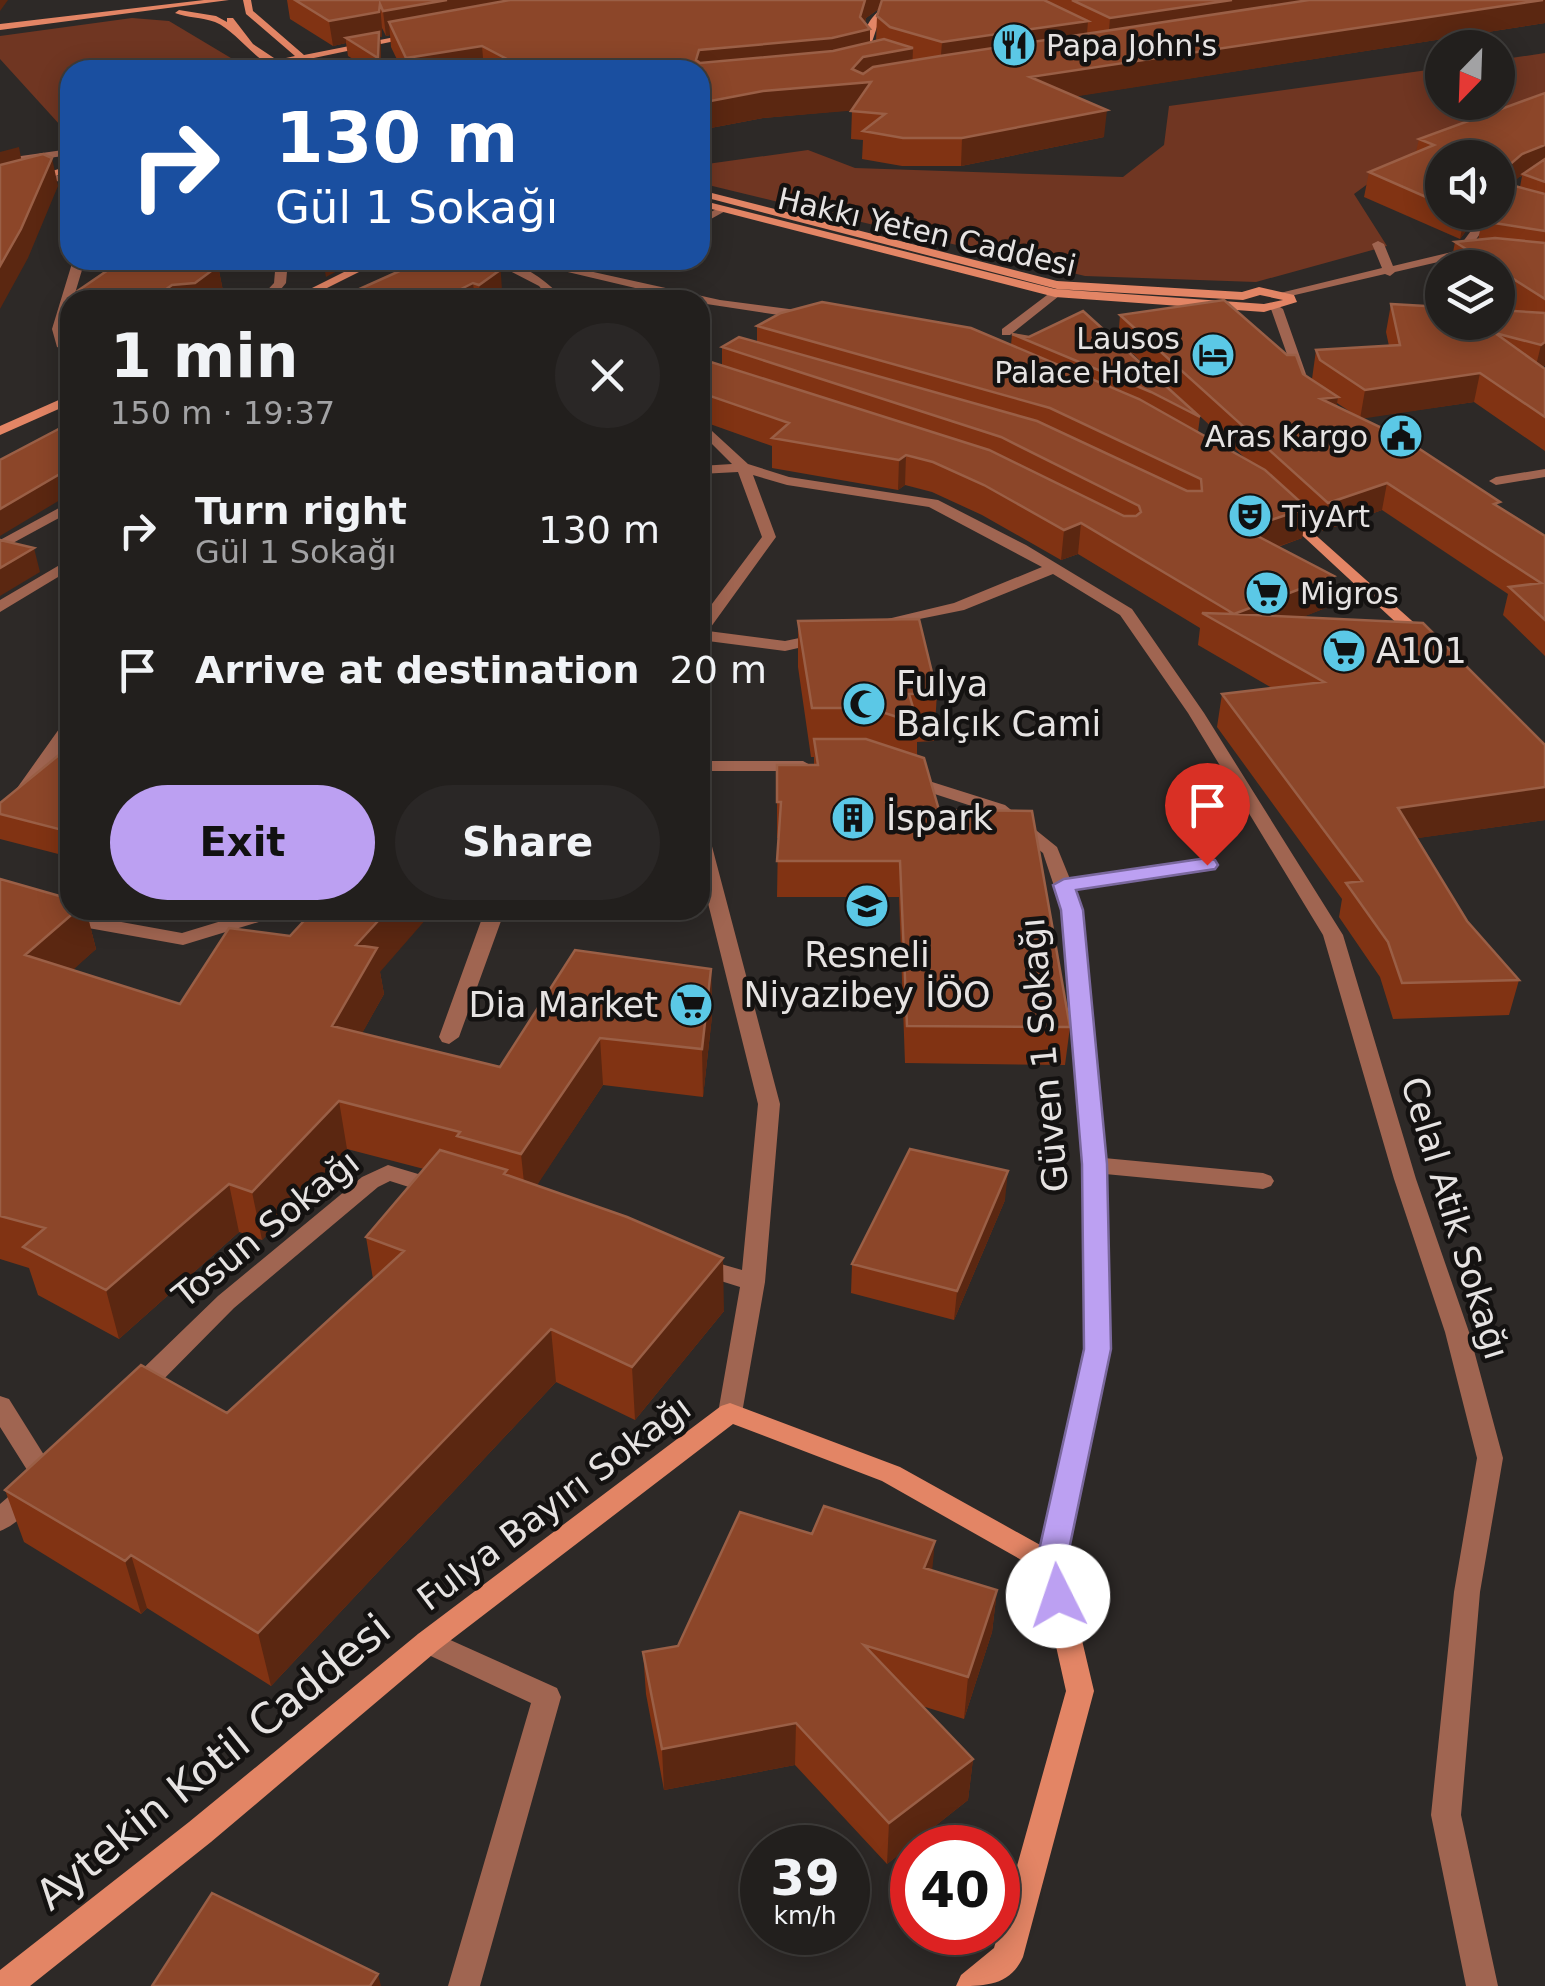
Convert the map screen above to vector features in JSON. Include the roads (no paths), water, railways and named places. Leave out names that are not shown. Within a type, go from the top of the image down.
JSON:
[{"type":"street","points":[[132,12],[184,0]]},
{"type":"street","points":[[0,28],[222,0],[234,30]]},
{"type":"street","points":[[247,0],[248,12],[301,60]]},
{"type":"street","points":[[866,62],[884,58],[867,43],[868,26],[878,12],[903,0]]},
{"type":"street","points":[[132,12],[193,14],[216,19],[271,60]]},
{"type":"street","points":[[289,60],[428,34]]},
{"type":"street","points":[[0,162],[60,153]]},
{"type":"street","points":[[0,188],[60,172]]},
{"type":"street","points":[[50,174],[60,179]]},
{"type":"street","name":"Hakkı Yeten Caddesi","points":[[710,203],[1060,295],[1274,304]]},
{"type":"street","name":"Hakkı Yeten Caddesi","points":[[710,203],[1060,295],[1243,296],[1259,290],[1274,304]]},
{"type":"street","points":[[710,216],[724,208]]},
{"type":"street","points":[[1378,244],[1390,272]]},
{"type":"street","points":[[1306,392],[1274,304],[1425,263]]},
{"type":"street","points":[[315,290],[356,270]]},
{"type":"street","points":[[515,270],[549,290]]},
{"type":"street","points":[[568,270],[657,290]]},
{"type":"street","points":[[1006,332],[1060,295]]},
{"type":"street","name":"Hakkı Yeten Caddesi","points":[[1243,296],[1247,304],[1274,304]]},
{"type":"street","points":[[710,302],[827,318]]},
{"type":"street","points":[[780,331],[808,315]]},
{"type":"street","points":[[0,431],[60,404]]},
{"type":"street","points":[[710,434],[743,467],[769,536],[710,619]]},
{"type":"street","points":[[710,469],[743,467]]},
{"type":"street","name":"Celal Atik Sokağı","points":[[743,467],[787,481],[933,503],[1126,612],[1196,713],[1333,935],[1456,1332],[1490,1458],[1467,1592],[1446,1815],[1482,1986]]},
{"type":"street","points":[[1496,481],[1545,473]]},
{"type":"street","points":[[1266,494],[1438,655]]},
{"type":"street","points":[[0,546],[60,512]]},
{"type":"street","points":[[0,555],[19,558]]},
{"type":"street","points":[[39,562],[60,567]]},
{"type":"street","points":[[862,629],[960,608],[1054,568]]},
{"type":"street","points":[[0,607],[60,570]]},
{"type":"street","points":[[710,635],[785,646],[843,633]]},
{"type":"street","points":[[0,825],[60,740]]},
{"type":"street","points":[[710,766],[828,766]]},
{"type":"street","name":"Güven 1 Sokağı","points":[[886,772],[999,809],[1052,850],[1072,910],[1094,1164],[1097,1349],[1051,1564],[1080,1691],[1007,1957],[972,1986]]},
{"type":"street","points":[[1064,885],[1207,865]]},
{"type":"street","name":"Fulya Bayırı Sokağı","points":[[428,1642],[730,1413],[753,1282],[769,1104],[710,874]]},
{"type":"street","points":[[41,913],[60,916]]},
{"type":"street","points":[[79,920],[183,939],[245,920]]},
{"type":"street","points":[[449,1037],[491,920]]},
{"type":"street","points":[[1094,1164],[1263,1181]]},
{"type":"street","name":"Tosun Sokağı","points":[[115,1411],[226,1302],[370,1182],[388,1173],[461,1195]]},
{"type":"street","points":[[680,1260],[753,1282]]},
{"type":"street","points":[[0,1406],[53,1472],[0,1520]]},
{"type":"street","points":[[730,1413],[890,1474],[1051,1564]]},
{"type":"street","points":[[428,1642],[547,1697],[464,1986]]},
{"type":"street","name":"Aytekin Kotil Caddesi","points":[[6,1986],[200,1832],[428,1642]]},
{"type":"place","name":"Papa John's","points":[[1014,45]]},
{"type":"place","name":"Lausos Palace Hotel","points":[[1213,355]]},
{"type":"place","name":"Aras Kargo","points":[[1401,436]]},
{"type":"place","name":"TiyArt","points":[[1250,516]]},
{"type":"place","name":"Migros","points":[[1267,593]]},
{"type":"place","name":"A101","points":[[1344,651]]},
{"type":"place","name":"Fulya Balçık Cami","points":[[864,704]]},
{"type":"place","name":"İspark","points":[[853,818]]},
{"type":"place","name":"Resneli Niyazibey İÖO","points":[[867,906]]},
{"type":"place","name":"Dia Market","points":[[691,1005]]}]
